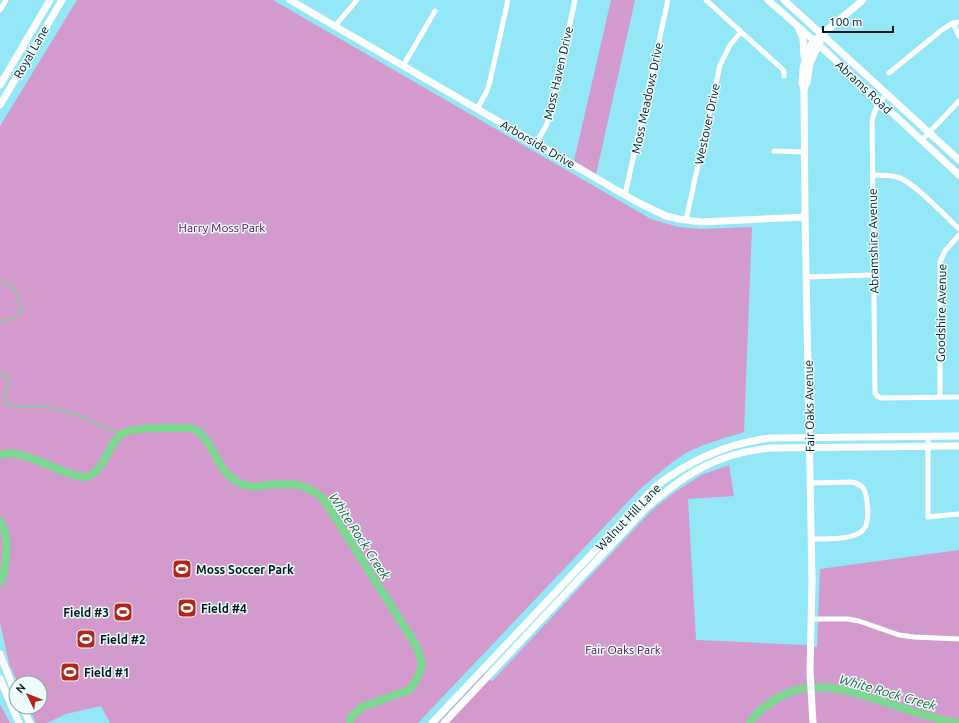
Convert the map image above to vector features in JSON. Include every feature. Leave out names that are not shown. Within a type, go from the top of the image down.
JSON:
[{"type":"main road","name":"Royal Lane","points":[[0,85],[50,0]]},
{"type":"main road","name":"Royal Lane","points":[[0,104],[62,0]]},
{"type":"main road","name":"Arborside Drive","points":[[290,0],[625,195],[666,216],[701,222],[805,217]]},
{"type":"main road","name":"Abrams Road","points":[[768,0],[959,175]]},
{"type":"main road","name":"Abrams Road","points":[[784,0],[959,160]]},
{"type":"main road","name":"Fair Oaks Avenue","points":[[813,723],[810,671],[812,579],[811,483],[805,217],[804,88],[802,84],[804,60],[808,52],[822,34],[863,0]]},
{"type":"main road","points":[[797,26],[803,39],[804,60]]},
{"type":"main road","name":"Fair Oaks Avenue","points":[[804,88],[807,83],[810,64],[816,43]]},
{"type":"main road","name":"Walnut Hill Lane","points":[[432,723],[639,503],[655,487],[678,470],[725,447],[754,440],[771,438],[959,436]]},
{"type":"main road","name":"Walnut Hill Lane","points":[[444,723],[646,508],[685,477],[699,468],[716,461],[758,449],[959,446]]},
{"type":"main road","points":[[0,654],[8,675]]},
{"type":"main road","points":[[0,679],[19,723]]},
{"type":"main road","points":[[4,688],[8,685]]},
{"type":"street","points":[[0,10],[6,0]]},
{"type":"street","points":[[335,26],[357,0]]},
{"type":"street","points":[[477,109],[490,81],[508,0]]},
{"type":"street","name":"Moss Haven Drive","points":[[536,143],[546,126],[550,115],[575,0]]},
{"type":"street","name":"Moss Meadows Drive","points":[[625,195],[668,0]]},
{"type":"street","points":[[706,0],[780,67],[784,71],[784,76]]},
{"type":"street","points":[[403,66],[435,11]]},
{"type":"street","points":[[889,73],[943,29],[953,23],[959,22]]},
{"type":"street","points":[[953,23],[959,36]]},
{"type":"street","name":"Westover Drive","points":[[686,220],[720,65],[730,45],[741,32]]},
{"type":"street","name":"Abramshire Avenue","points":[[887,94],[880,101],[873,114],[872,120],[875,393],[881,398],[940,396]]},
{"type":"street","points":[[922,140],[958,104]]},
{"type":"street","points":[[774,151],[805,152]]},
{"type":"street","points":[[872,175],[889,175],[898,177],[908,183],[959,229]]},
{"type":"street","name":"Goodshire Avenue","points":[[940,396],[940,262],[945,251],[959,235]]},
{"type":"street","points":[[807,277],[873,275]]},
{"type":"street","points":[[940,396],[959,397]]},
{"type":"street","points":[[928,437],[928,517],[959,514]]},
{"type":"street","points":[[811,483],[857,483],[866,493],[868,520],[866,526],[856,534],[831,539],[811,539]]},
{"type":"street","points":[[811,619],[848,619],[859,621],[899,635],[959,639]]},
{"type":"green space","name":"Harry Moss Park","points":[[77,0],[273,0],[651,219],[678,227],[701,229],[752,227],[744,432],[709,443],[688,452],[669,465],[639,490],[418,723],[110,723],[101,706],[66,714],[47,723],[36,723],[32,715],[48,715],[48,675],[14,675],[9,664],[0,622],[0,126]]},
{"type":"green space","points":[[611,0],[635,0],[596,174],[574,161]]},
{"type":"green space","name":"Fair Oaks Park","points":[[729,465],[734,496],[688,499],[696,640],[805,645],[817,647],[820,569],[959,550],[959,723],[438,723],[484,674],[492,681],[652,510],[675,492],[701,475]]},
{"type":"green space","points":[[0,704],[10,723],[0,723]]},
{"type":"waterway","points":[[0,280],[9,284],[16,291],[21,311],[12,319],[0,320]]},
{"type":"waterway","points":[[0,373],[9,377],[10,381],[5,397],[6,402],[9,405],[19,407],[47,407],[77,415],[122,434]]},
{"type":"waterway","name":"White Rock Creek","points":[[0,455],[8,453],[18,454],[83,477],[90,476],[95,472],[112,445],[125,432],[151,428],[190,428],[201,434],[207,441],[222,467],[228,475],[237,482],[253,487],[283,484],[302,486],[323,498],[417,647],[422,665],[417,679],[409,690],[362,707],[351,717],[350,723]]},
{"type":"waterway","name":"White Rock Creek","points":[[0,521],[6,534],[6,560],[4,573],[0,582]]},
{"type":"waterway","name":"White Rock Creek","points":[[750,723],[760,711],[772,702],[799,689],[813,687],[856,693],[907,710],[945,721],[959,723]]},
{"type":"place","name":"Moss Soccer Park","points":[[182,569]]},
{"type":"place","name":"Field #4","points":[[187,608]]},
{"type":"place","name":"Field #3","points":[[123,612]]},
{"type":"place","name":"Field #2","points":[[86,639]]},
{"type":"place","name":"Field #1","points":[[70,672]]}]
